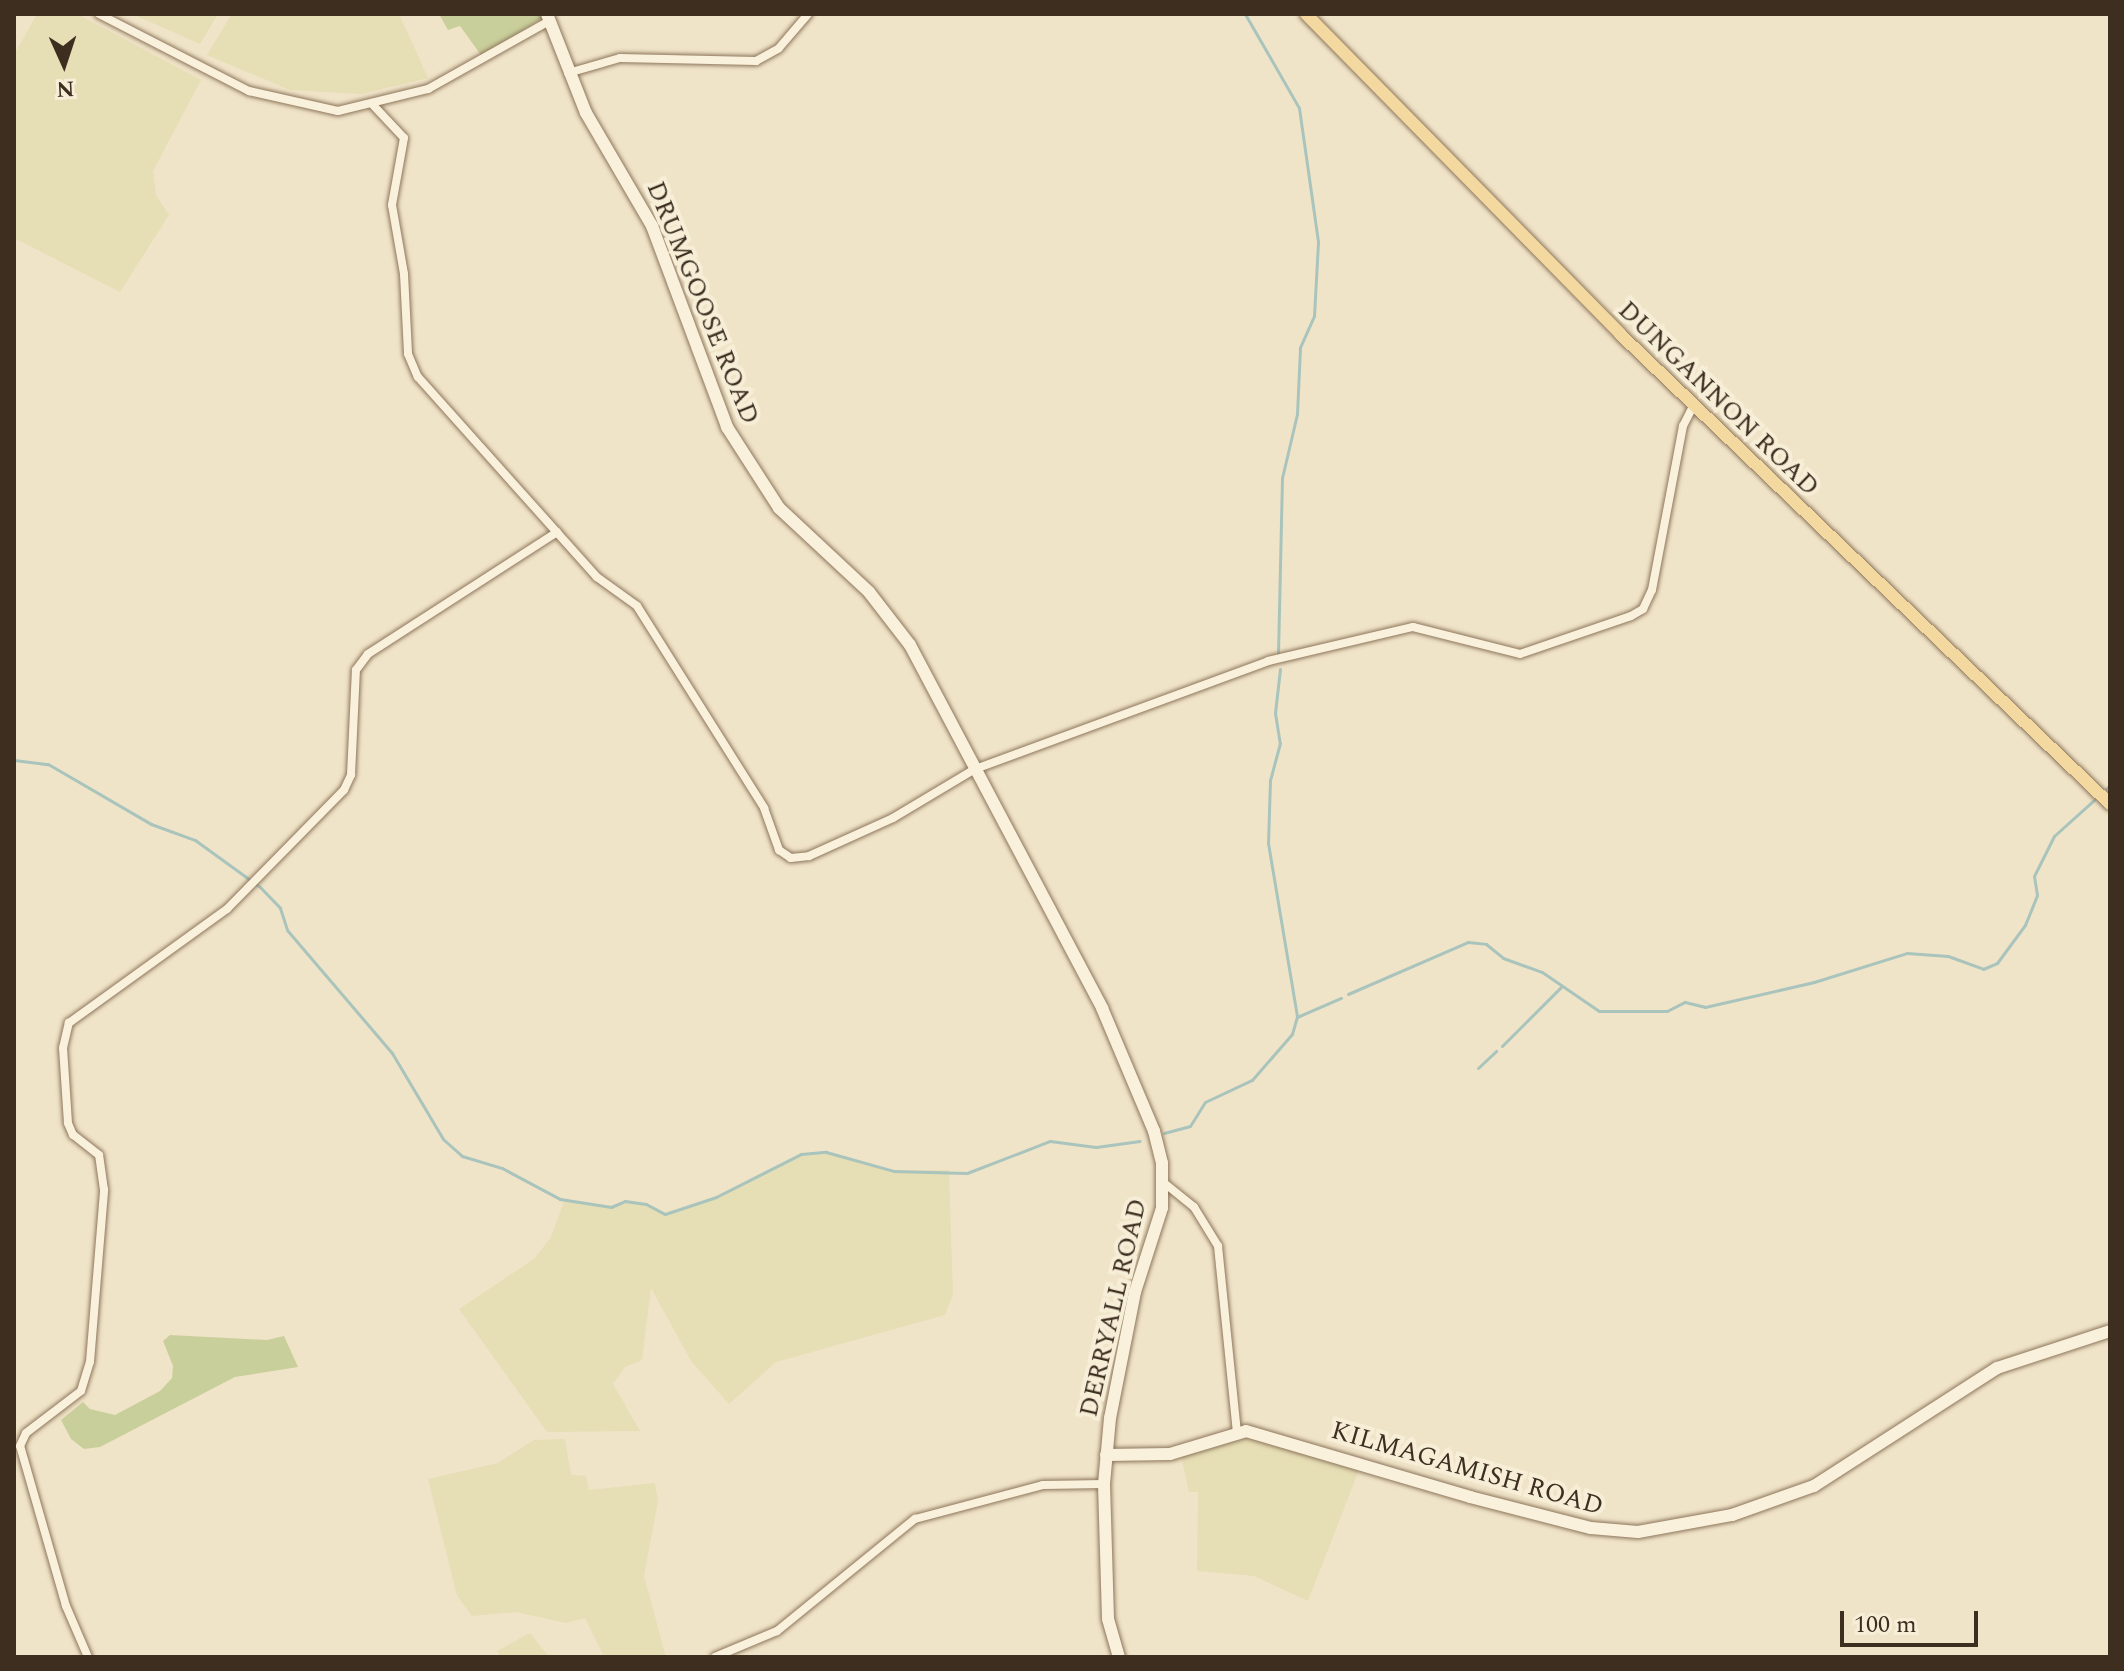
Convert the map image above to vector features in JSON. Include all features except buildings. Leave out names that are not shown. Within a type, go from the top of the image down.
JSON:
[{"type":"main road","name":"DUNGANNON ROAD","points":[[1306,14],[1489,205],[1693,406],[2110,804]]},
{"type":"street","points":[[99,14],[271,98],[329,110],[373,105],[428,89],[548,18]]},
{"type":"street","points":[[568,73],[620,58],[756,61],[779,48],[808,14]]},
{"type":"street","name":"DRUMGOOSE ROAD","points":[[548,18],[568,73],[652,226],[713,394],[753,471],[779,508],[891,617],[979,769]]},
{"type":"street","points":[[373,105],[404,138],[392,205],[404,274],[408,354],[418,377],[597,577],[637,606],[764,808],[779,850],[787,856],[804,858],[863,832],[979,769],[1241,669],[1388,630],[1426,627],[1471,645],[1520,654],[1631,616],[1643,609],[1652,590],[1683,426],[1693,406]]},
{"type":"street","points":[[88,1657],[66,1606],[20,1446],[26,1433],[81,1391],[90,1362],[103,1179],[99,1155],[73,1135],[68,1123],[65,1033],[76,1014],[160,960],[250,887],[347,782],[356,670],[368,654],[557,532]]},
{"type":"street","name":"DERRYALL ROAD","points":[[979,769],[1139,1089],[1159,1145],[1163,1182],[1161,1219],[1135,1292],[1106,1455],[1108,1619],[1119,1657]]},
{"type":"street","points":[[1163,1182],[1194,1207],[1218,1246],[1237,1432]]},
{"type":"street","name":"KILMAGAMISH ROAD","points":[[1106,1455],[1170,1454],[1237,1432],[1299,1444],[1591,1528],[1638,1532],[1732,1515],[1806,1490],[1862,1459],[1997,1368],[2110,1331]]},
{"type":"street","points":[[715,1657],[777,1631],[915,1519],[1043,1485],[1104,1484]]},
{"type":"shaded area","points":[[37,14],[77,14],[201,80],[153,171],[156,195],[169,215],[120,292],[14,238],[14,55]]},
{"type":"shaded area","points":[[132,14],[218,14],[200,44]]},
{"type":"shaded area","points":[[232,14],[399,14],[428,78],[361,94],[290,90],[207,55]]},
{"type":"shaded area","points":[[826,1152],[894,1171],[949,1170],[953,1294],[945,1315],[776,1362],[729,1404],[691,1361],[651,1288],[642,1360],[625,1367],[613,1384],[640,1431],[547,1432],[459,1309],[534,1259],[551,1237],[565,1199],[611,1207],[625,1201],[646,1204],[665,1214],[716,1197],[801,1154]]},
{"type":"shaded area","points":[[1247,1438],[1359,1470],[1308,1601],[1254,1576],[1197,1571],[1198,1492],[1189,1492],[1181,1456]]},
{"type":"shaded area","points":[[565,1439],[571,1475],[586,1476],[589,1490],[655,1483],[658,1501],[644,1576],[666,1657],[604,1657],[585,1618],[566,1623],[516,1612],[472,1616],[457,1596],[428,1479],[498,1463],[534,1440]]},
{"type":"shaded area","points":[[530,1633],[549,1657],[501,1657],[497,1651]]},
{"type":"green space","points":[[439,14],[542,14],[543,18],[481,55],[460,26],[448,30]]},
{"type":"green space","points":[[170,1335],[267,1340],[284,1336],[298,1367],[235,1377],[100,1447],[84,1449],[71,1439],[61,1420],[83,1402],[90,1409],[115,1415],[160,1391],[172,1378],[173,1366],[163,1341]]},
{"type":"waterway","points":[[1245,14],[1299,108],[1318,242],[1314,316],[1300,348],[1297,414],[1282,478],[1278,653]]},
{"type":"waterway","points":[[1280,669],[1275,713],[1280,743],[1270,780],[1268,843],[1297,1017]]},
{"type":"waterway","points":[[14,760],[48,764],[151,824],[195,840],[260,887],[280,908],[287,930],[392,1053],[443,1139],[462,1156],[502,1168],[560,1199],[611,1207],[625,1201],[646,1204],[665,1214],[716,1197],[801,1154],[826,1152],[894,1171],[967,1173],[1050,1141],[1096,1147],[1140,1141]]},
{"type":"waterway","points":[[2106,789],[2110,785]]},
{"type":"waterway","points":[[1348,994],[1468,942],[1486,944],[1503,958],[1542,972],[1599,1011],[1667,1011],[1685,1002],[1705,1007],[1814,982],[1907,953],[1948,956],[1983,969],[1997,963],[2025,925],[2037,895],[2034,876],[2054,836],[2094,800]]},
{"type":"waterway","points":[[1502,1046],[1562,986]]},
{"type":"waterway","points":[[1164,1133],[1190,1126],[1205,1102],[1252,1080],[1292,1034],[1297,1017],[1341,998]]},
{"type":"waterway","points":[[1478,1068],[1496,1051]]}]
